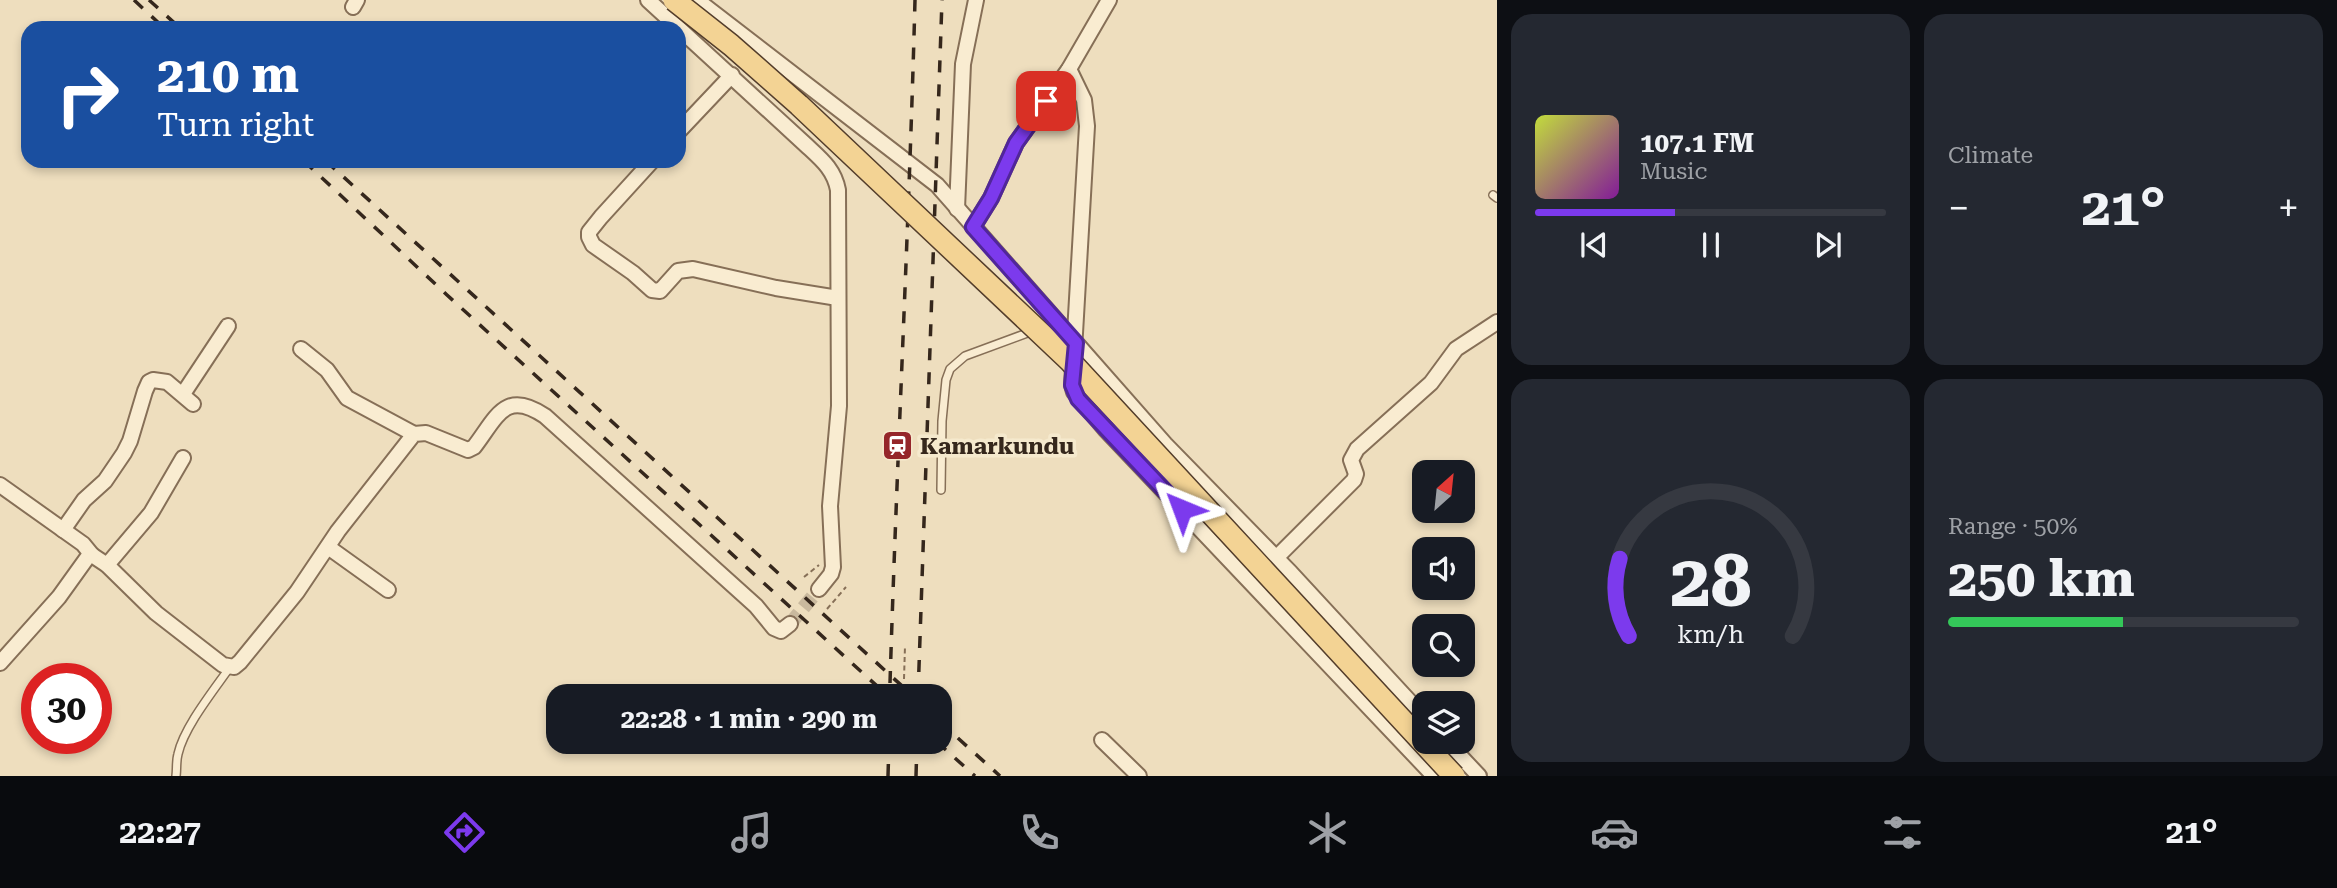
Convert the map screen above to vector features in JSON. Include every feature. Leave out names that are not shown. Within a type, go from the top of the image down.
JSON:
[{"type":"main road","points":[[686,24],[731,45],[799,105],[1070,361],[1454,776]]},
{"type":"street","points":[[648,0],[667,15]]},
{"type":"street","points":[[697,0],[937,186],[1165,444],[1412,704]]},
{"type":"street","points":[[957,209],[963,64],[976,0]]},
{"type":"street","points":[[973,227],[991,198],[1016,143],[1069,69],[1109,0]]},
{"type":"street","points":[[686,33],[829,166],[835,177],[838,190],[839,406],[831,506],[833,568],[819,589]]},
{"type":"street","points":[[1069,69],[1084,100],[1087,125],[1072,385],[1078,399],[1434,776]]},
{"type":"street","points":[[686,124],[732,75]]},
{"type":"street","points":[[646,168],[601,217],[589,232],[589,237],[593,245],[652,290],[660,291],[678,271],[693,269],[776,288],[838,298]]},
{"type":"street","points":[[1276,558],[1354,480],[1356,474],[1351,460],[1357,449],[1431,383],[1456,349],[1497,322]]},
{"type":"street","points":[[63,530],[84,500],[104,481],[124,453],[149,382],[153,380],[167,383],[188,399],[228,326]]},
{"type":"street","points":[[301,349],[327,370],[347,398],[414,433],[426,433],[468,450],[474,447],[508,406],[530,406],[545,416],[757,606],[775,628],[781,631],[790,624]]},
{"type":"street","points":[[0,485],[83,544],[156,612],[223,665],[230,667],[240,662],[297,592],[338,531],[414,433]]},
{"type":"street","points":[[107,565],[151,513],[183,458]]},
{"type":"street","points":[[328,547],[388,590]]},
{"type":"street","points":[[0,663],[92,555]]},
{"type":"street","points":[[1102,740],[1139,776]]},
{"type":"street","points":[[1458,754],[1479,776]]},
{"type":"lane","points":[[941,491],[942,421],[946,380],[950,369],[965,356],[1058,322]]},
{"type":"lane","points":[[176,776],[178,753],[187,734],[230,667]]},
{"type":"path","points":[[804,577],[818,564],[825,570]]},
{"type":"path","points":[[827,609],[846,587]]},
{"type":"path","points":[[904,679],[905,646]]},
{"type":"tunnel","points":[[790,624],[819,589]]},
{"type":"railway","points":[[134,0],[156,21]]},
{"type":"railway","points":[[149,0],[172,21]]},
{"type":"railway","points":[[890,683],[915,0]]},
{"type":"railway","points":[[918,684],[942,0]]},
{"type":"railway","points":[[311,168],[447,295],[875,684]]},
{"type":"railway","points":[[334,168],[900,684]]},
{"type":"railway","points":[[952,733],[1000,776]]},
{"type":"railway","points":[[888,776],[889,754]]},
{"type":"railway","points":[[916,776],[917,754]]},
{"type":"railway","points":[[950,754],[975,776]]},
{"type":"place","name":"Kamarkundu","points":[[897,446]]},
{"type":"route","points":[[1046,101],[1016,143],[991,198],[973,227],[1076,343],[1072,385],[1078,399],[1182,509]]}]
